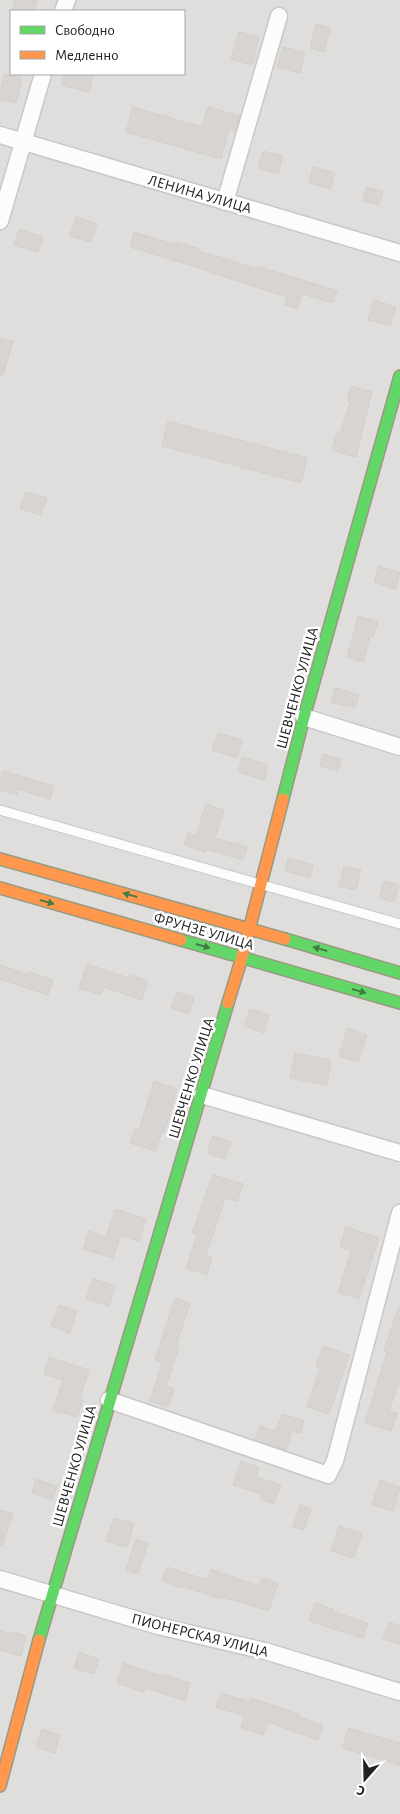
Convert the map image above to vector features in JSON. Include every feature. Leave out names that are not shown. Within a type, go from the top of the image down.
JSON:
[{"type":"street","points":[[225,202],[279,16]]},
{"type":"street","points":[[0,222],[22,142],[44,75]]},
{"type":"street","name":"ЛЕНИНА УЛИЦА","points":[[0,136],[400,253]]},
{"type":"street","name":"ШЕВЧЕНКО УЛИЦА","points":[[0,1786],[52,1594],[250,929],[304,716],[397,401],[400,376]]},
{"type":"street","points":[[304,716],[400,747]]},
{"type":"street","name":"ФРУНЗЕ УЛИЦА","points":[[0,859],[400,973]]},
{"type":"street","name":"ФРУНЗЕ УЛИЦА","points":[[0,888],[400,1003]]},
{"type":"street","points":[[202,1095],[400,1153]]},
{"type":"street","points":[[109,1400],[328,1474],[335,1461],[400,1213]]},
{"type":"street","name":"ПИОНЕРСКАЯ УЛИЦА","points":[[0,1579],[158,1626],[265,1651],[400,1692]]},
{"type":"lane","points":[[0,810],[400,924]]},
{"type":"shaded area","points":[[0,0],[400,0],[400,1814],[0,1814]]},
{"type":"building","points":[[15,0],[37,0],[34,10],[12,10]]},
{"type":"building","points":[[316,24],[330,28],[324,52],[310,48]]},
{"type":"building","points":[[239,32],[259,37],[252,65],[231,59]]},
{"type":"building","points":[[283,47],[305,53],[300,73],[277,67]]},
{"type":"building","points":[[5,74],[22,78],[16,103],[0,99]]},
{"type":"building","points":[[65,75],[93,75],[89,92],[62,85]]},
{"type":"building","points":[[133,107],[202,127],[208,107],[240,116],[235,131],[229,129],[221,159],[126,132]]},
{"type":"building","points":[[263,151],[283,156],[278,174],[258,168]]},
{"type":"building","points":[[313,167],[335,173],[331,189],[309,183]]},
{"type":"building","points":[[366,187],[383,191],[379,205],[363,201]]},
{"type":"building","points":[[76,217],[97,224],[91,242],[70,236]]},
{"type":"building","points":[[19,229],[43,237],[38,252],[14,245]]},
{"type":"building","points":[[134,232],[176,245],[176,242],[258,269],[259,267],[337,291],[333,303],[302,294],[297,309],[284,305],[287,297],[130,247]]},
{"type":"building","points":[[374,300],[396,307],[390,326],[368,320]]},
{"type":"building","points":[[0,338],[13,341],[3,375],[0,375]]},
{"type":"building","points":[[351,386],[372,392],[356,457],[332,450],[337,433],[340,434],[350,402],[347,401]]},
{"type":"building","points":[[168,421],[307,458],[301,483],[162,446]]},
{"type":"building","points":[[26,492],[47,498],[41,515],[20,509]]},
{"type":"building","points":[[379,566],[400,573],[396,589],[374,582]]},
{"type":"building","points":[[358,616],[378,622],[373,637],[370,636],[363,662],[347,657]]},
{"type":"building","points":[[335,688],[359,695],[355,708],[331,702]]},
{"type":"building","points":[[218,733],[242,740],[237,758],[212,750]]},
{"type":"building","points":[[323,754],[341,759],[338,771],[320,766]]},
{"type":"building","points":[[242,757],[268,765],[264,780],[238,772]]},
{"type":"building","points":[[3,771],[54,786],[50,799],[18,789],[17,795],[0,790]]},
{"type":"building","points":[[206,804],[224,810],[215,838],[247,847],[243,860],[206,849],[205,852],[184,845],[188,833],[196,836]]},
{"type":"building","points":[[288,858],[313,865],[310,877],[285,871]]},
{"type":"building","points":[[344,866],[361,870],[356,890],[339,886]]},
{"type":"building","points":[[384,881],[399,885],[394,902],[379,898]]},
{"type":"building","points":[[87,964],[129,978],[130,975],[148,981],[142,1000],[103,987],[101,995],[79,988]]},
{"type":"building","points":[[0,965],[29,975],[30,972],[53,980],[48,995],[0,979]]},
{"type":"building","points":[[177,992],[194,997],[189,1014],[171,1008]]},
{"type":"building","points":[[250,1009],[269,1015],[264,1033],[244,1026]]},
{"type":"building","points":[[347,1028],[367,1035],[358,1062],[339,1056]]},
{"type":"building","points":[[295,1053],[331,1060],[327,1085],[290,1078]]},
{"type":"building","points":[[154,1081],[177,1089],[164,1133],[162,1132],[155,1151],[130,1143],[135,1129],[139,1130]]},
{"type":"building","points":[[213,1136],[231,1142],[225,1159],[207,1153]]},
{"type":"building","points":[[213,1175],[243,1184],[237,1201],[225,1198],[206,1255],[212,1257],[207,1275],[186,1268],[197,1235],[192,1233]]},
{"type":"building","points":[[115,1209],[146,1219],[139,1241],[121,1235],[113,1258],[83,1249],[89,1231],[106,1237]]},
{"type":"building","points":[[346,1227],[379,1238],[359,1299],[338,1292],[351,1251],[340,1247]]},
{"type":"building","points":[[93,1279],[115,1286],[109,1306],[86,1299]]},
{"type":"building","points":[[175,1298],[190,1303],[176,1346],[179,1347],[166,1386],[174,1389],[168,1407],[150,1401],[162,1363],[155,1360]]},
{"type":"building","points":[[59,1305],[77,1311],[70,1333],[51,1326]]},
{"type":"building","points":[[398,1308],[400,1308],[400,1379],[389,1411],[397,1413],[391,1431],[365,1423],[387,1352],[384,1351]]},
{"type":"building","points":[[323,1346],[349,1355],[329,1414],[307,1407],[320,1368],[316,1366]]},
{"type":"building","points":[[49,1357],[89,1370],[80,1398],[83,1399],[77,1417],[53,1410],[63,1380],[44,1374]]},
{"type":"building","points":[[282,1414],[304,1421],[300,1433],[292,1431],[286,1450],[255,1440],[260,1426],[276,1431]]},
{"type":"building","points":[[241,1461],[259,1467],[256,1477],[281,1485],[274,1504],[260,1499],[261,1494],[233,1485]]},
{"type":"building","points":[[36,1479],[57,1486],[52,1500],[32,1493]]},
{"type":"building","points":[[380,1480],[400,1487],[393,1511],[372,1505]]},
{"type":"building","points":[[300,1505],[311,1509],[304,1530],[293,1527]]},
{"type":"building","points":[[0,1510],[13,1514],[2,1546],[0,1546]]},
{"type":"building","points":[[114,1518],[134,1524],[127,1547],[106,1541]]},
{"type":"building","points":[[339,1526],[362,1533],[354,1558],[331,1551]]},
{"type":"building","points":[[136,1539],[148,1543],[138,1574],[126,1570]]},
{"type":"building","points":[[167,1567],[207,1580],[211,1569],[259,1586],[262,1578],[278,1583],[269,1611],[162,1581]]},
{"type":"building","points":[[315,1603],[368,1623],[363,1638],[309,1621]]},
{"type":"building","points":[[389,1622],[400,1626],[400,1644],[383,1639]]},
{"type":"building","points":[[0,1630],[13,1635],[14,1632],[26,1636],[21,1656],[0,1650]]},
{"type":"building","points":[[79,1652],[99,1659],[94,1674],[74,1668]]},
{"type":"building","points":[[123,1663],[164,1677],[164,1675],[190,1683],[185,1701],[146,1688],[144,1692],[117,1683]]},
{"type":"building","points":[[221,1693],[250,1702],[251,1698],[299,1714],[298,1717],[323,1725],[318,1740],[268,1722],[263,1735],[241,1728],[245,1716],[216,1707]]},
{"type":"building","points":[[349,1728],[400,1743],[400,1765],[342,1748]]},
{"type":"building","points":[[42,1729],[60,1735],[55,1753],[36,1747]]},
{"type":"traffic: fast","points":[[283,799],[304,717],[400,376]]},
{"type":"traffic: fast","points":[[285,939],[400,973]]},
{"type":"traffic: fast","points":[[181,940],[400,1003]]},
{"type":"traffic: fast","points":[[39,1640],[228,1003]]},
{"type":"traffic: slow","points":[[228,1003],[242,957],[283,799]]},
{"type":"traffic: slow","points":[[0,859],[285,939]]},
{"type":"traffic: slow","points":[[0,888],[181,940]]},
{"type":"traffic: slow","points":[[0,1786],[39,1640]]}]
